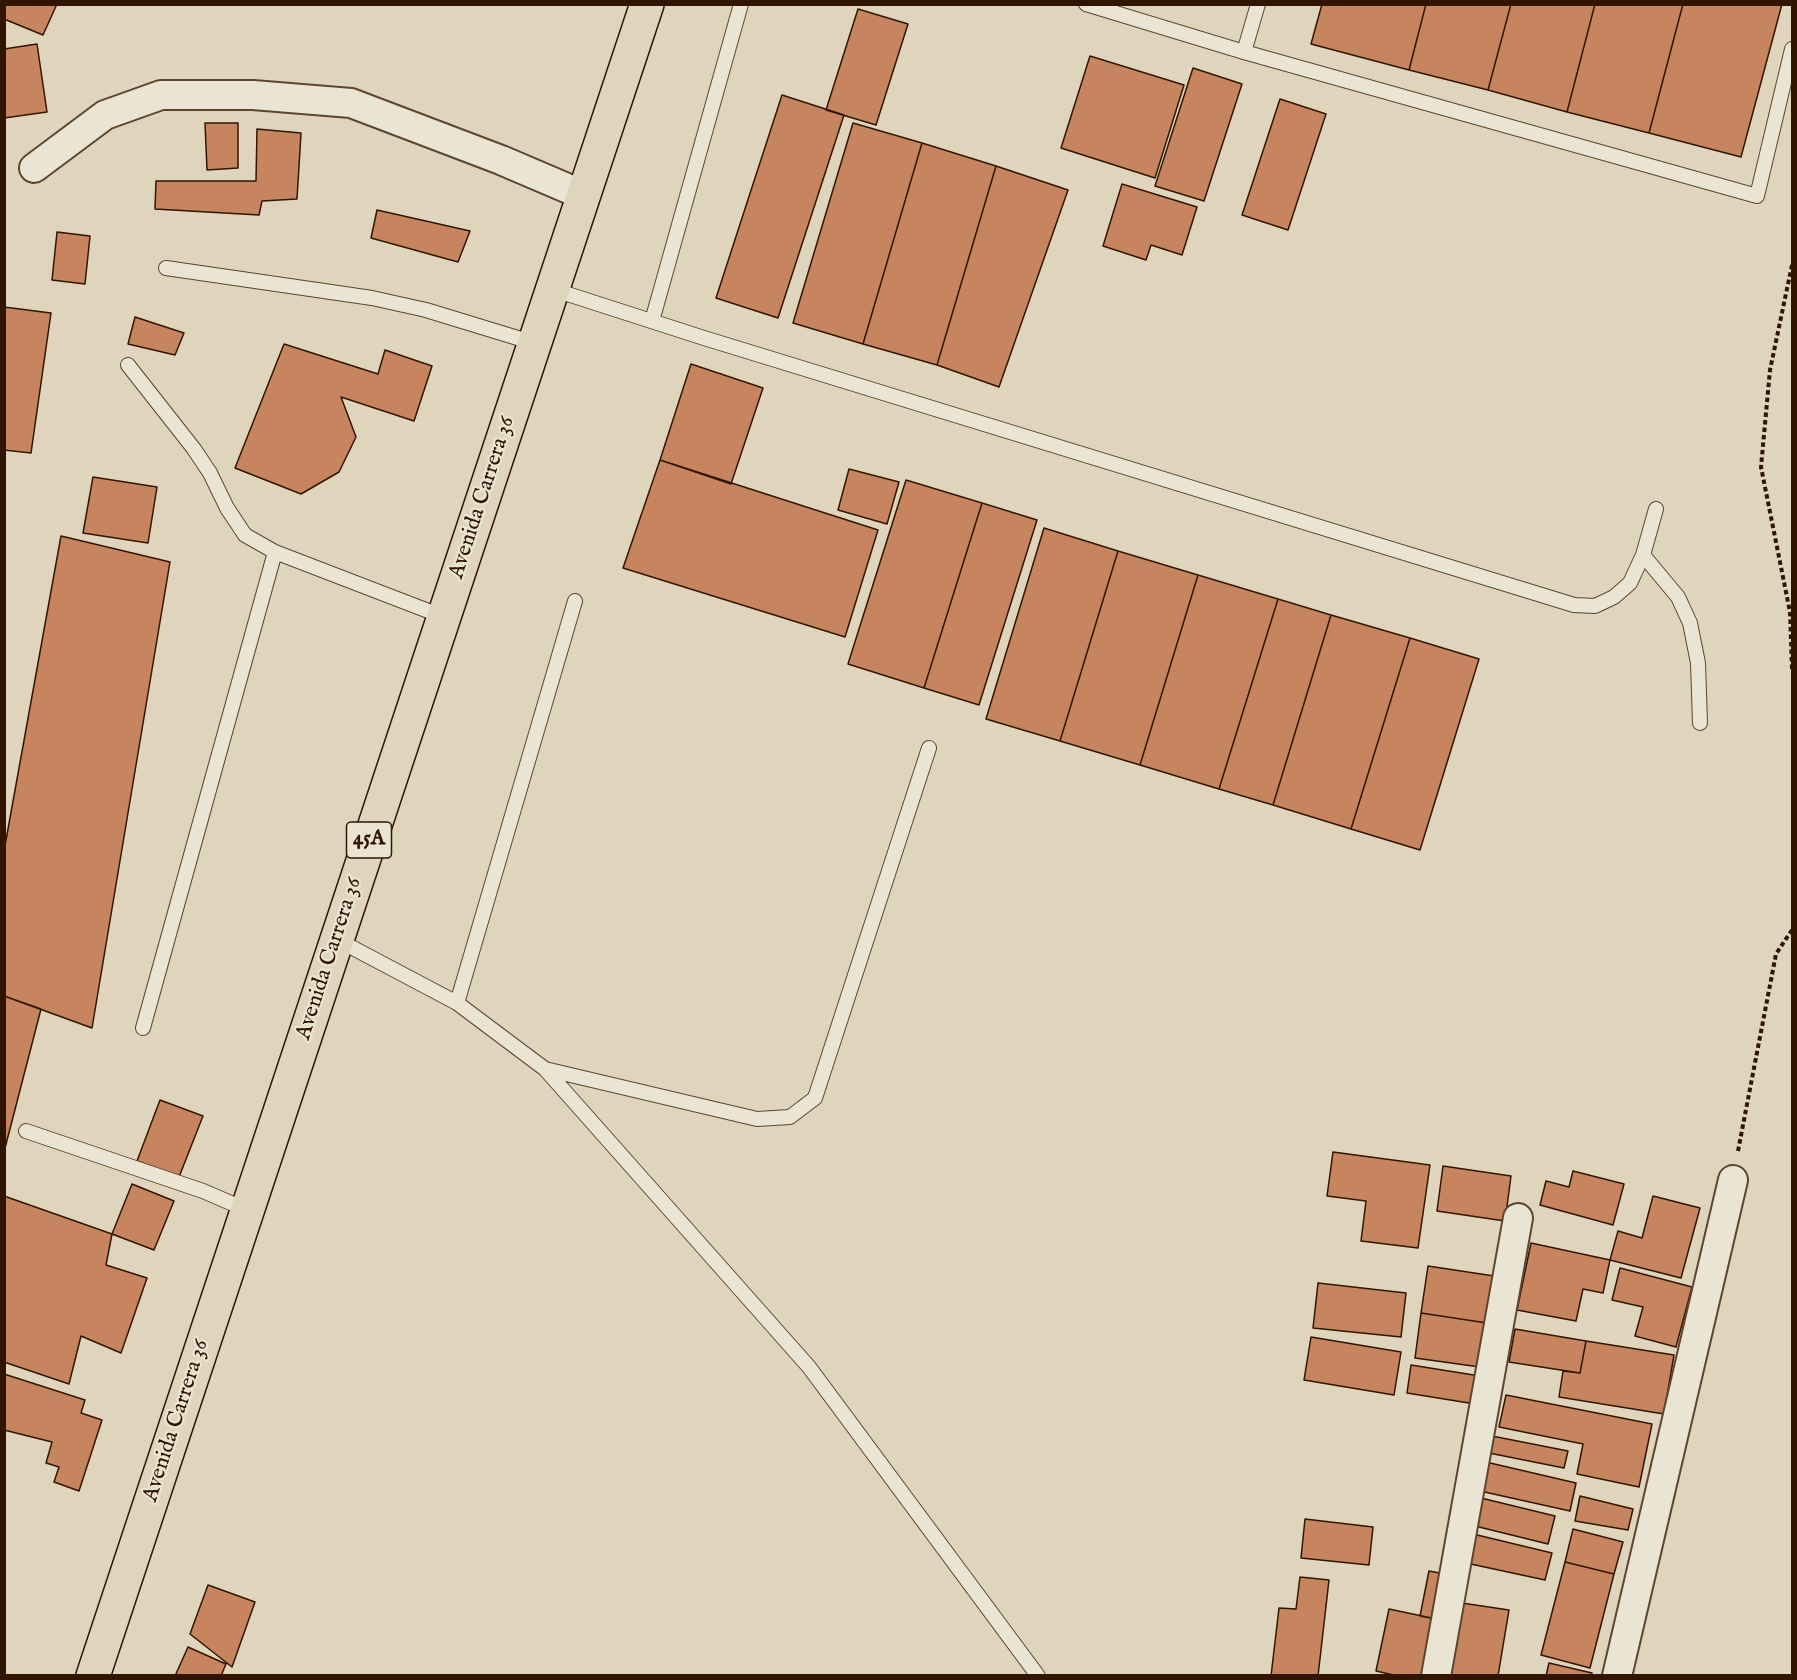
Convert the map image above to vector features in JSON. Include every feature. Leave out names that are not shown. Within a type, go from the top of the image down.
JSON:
[{"type":"main road","name":"Avenida Carrera 36","points":[[93,1676],[647,4]]},
{"type":"street","points":[[34,168],[105,115],[161,95],[253,95],[351,103],[501,160],[583,195]]},
{"type":"street","points":[[1617,1676],[1733,1180]]},
{"type":"street","points":[[1436,1676],[1518,1218]]},
{"type":"lane","points":[[652,321],[741,4]]},
{"type":"lane","points":[[1086,4],[1244,52],[1758,196],[1792,49]]},
{"type":"lane","points":[[1244,52],[1258,4]]},
{"type":"lane","points":[[166,267],[372,298],[446,316],[534,343]]},
{"type":"lane","points":[[552,289],[1574,605],[1595,606],[1614,597],[1630,583],[1643,555],[1656,509]]},
{"type":"lane","points":[[129,365],[194,449],[245,535],[275,552],[444,617]]},
{"type":"lane","points":[[143,1028],[275,552]]},
{"type":"lane","points":[[1643,555],[1678,597],[1690,623],[1698,663],[1700,723]]},
{"type":"lane","points":[[457,1003],[575,601]]},
{"type":"lane","points":[[545,1069],[757,1119],[790,1118],[816,1098],[929,748]]},
{"type":"lane","points":[[336,939],[457,1003],[545,1069],[809,1367],[1038,1676]]},
{"type":"lane","points":[[26,1131],[203,1191],[246,1210]]},
{"type":"path","points":[[1792,265],[1770,370],[1761,467],[1790,612],[1792,669]]},
{"type":"path","points":[[1733,1180],[1776,954],[1792,930]]},
{"type":"building","points":[[4,4],[57,4],[43,35],[4,19]]},
{"type":"building","points":[[1322,4],[1426,4],[1409,70],[1311,44]]},
{"type":"building","points":[[1426,4],[1511,4],[1488,90],[1409,70]]},
{"type":"building","points":[[1511,4],[1595,4],[1567,112],[1488,90]]},
{"type":"building","points":[[1595,4],[1683,4],[1649,133],[1567,112]]},
{"type":"building","points":[[1683,4],[1782,4],[1741,157],[1649,133]]},
{"type":"building","points":[[858,9],[908,24],[876,125],[826,110]]},
{"type":"building","points":[[37,44],[47,112],[4,118],[4,49]]},
{"type":"building","points":[[1090,56],[1184,85],[1155,178],[1061,148]]},
{"type":"building","points":[[1193,68],[1242,84],[1204,201],[1155,186]]},
{"type":"building","points":[[782,95],[844,115],[778,318],[716,298]]},
{"type":"building","points":[[1280,99],[1326,114],[1288,230],[1242,215]]},
{"type":"building","points":[[205,123],[238,123],[238,168],[207,170]]},
{"type":"building","points":[[853,123],[922,143],[863,344],[793,323]]},
{"type":"building","points":[[257,129],[301,133],[297,199],[262,201],[259,215],[155,209],[156,181],[256,181]]},
{"type":"building","points":[[922,143],[996,166],[937,365],[863,344]]},
{"type":"building","points":[[996,166],[1068,190],[999,387],[937,365]]},
{"type":"building","points":[[1122,184],[1197,207],[1182,255],[1151,245],[1146,260],[1103,246]]},
{"type":"building","points":[[377,210],[470,231],[458,262],[371,238]]},
{"type":"building","points":[[57,232],[90,236],[85,284],[52,280]]},
{"type":"building","points":[[4,307],[51,313],[31,453],[4,450]]},
{"type":"building","points":[[135,317],[184,333],[175,355],[128,344]]},
{"type":"building","points":[[284,344],[378,374],[385,350],[432,366],[414,421],[341,397],[356,437],[339,472],[301,494],[235,468]]},
{"type":"building","points":[[691,364],[763,388],[731,484],[660,460]]},
{"type":"building","points":[[660,460],[878,530],[845,637],[623,568]]},
{"type":"building","points":[[849,469],[899,482],[887,524],[838,510]]},
{"type":"building","points":[[93,477],[157,487],[148,543],[83,533]]},
{"type":"building","points":[[906,480],[982,503],[924,688],[848,664]]},
{"type":"building","points":[[982,503],[1037,520],[979,705],[924,688]]},
{"type":"building","points":[[1044,528],[1118,551],[1060,741],[986,719]]},
{"type":"building","points":[[61,536],[170,562],[92,1028],[4,996],[4,851]]},
{"type":"building","points":[[1118,551],[1198,575],[1140,765],[1060,741]]},
{"type":"building","points":[[1198,575],[1278,599],[1219,789],[1140,765]]},
{"type":"building","points":[[1278,599],[1331,615],[1273,805],[1219,789]]},
{"type":"building","points":[[1331,615],[1410,638],[1351,829],[1273,805]]},
{"type":"building","points":[[1410,638],[1479,659],[1420,850],[1351,829]]},
{"type":"building","points":[[4,996],[41,1009],[4,1152]]},
{"type":"building","points":[[160,1100],[203,1116],[179,1177],[137,1161]]},
{"type":"building","points":[[1333,1152],[1430,1165],[1418,1248],[1361,1241],[1366,1201],[1327,1196]]},
{"type":"building","points":[[1443,1166],[1511,1176],[1505,1221],[1437,1211]]},
{"type":"building","points":[[1573,1171],[1624,1184],[1613,1225],[1540,1205],[1546,1181],[1569,1187]]},
{"type":"building","points":[[132,1184],[174,1201],[154,1250],[112,1234]]},
{"type":"building","points":[[4,1196],[112,1234],[106,1265],[147,1278],[121,1353],[81,1336],[69,1384],[4,1362]]},
{"type":"building","points":[[1653,1196],[1700,1208],[1681,1278],[1610,1260],[1618,1231],[1642,1238]]},
{"type":"building","points":[[1531,1243],[1610,1260],[1603,1293],[1583,1289],[1576,1321],[1517,1310]]},
{"type":"building","points":[[1428,1266],[1494,1276],[1487,1323],[1421,1313]]},
{"type":"building","points":[[1620,1268],[1692,1287],[1676,1347],[1635,1336],[1643,1307],[1612,1300]]},
{"type":"building","points":[[1318,1283],[1406,1293],[1401,1337],[1313,1328]]},
{"type":"building","points":[[1421,1313],[1487,1323],[1480,1367],[1415,1358]]},
{"type":"building","points":[[1515,1329],[1586,1341],[1580,1373],[1509,1362]]},
{"type":"building","points":[[1311,1337],[1401,1352],[1394,1395],[1304,1380]]},
{"type":"building","points":[[1586,1341],[1674,1355],[1664,1414],[1559,1397],[1563,1371],[1580,1373]]},
{"type":"building","points":[[1411,1365],[1480,1376],[1475,1404],[1407,1393]]},
{"type":"building","points":[[4,1374],[85,1400],[81,1413],[102,1420],[79,1491],[54,1482],[59,1467],[46,1463],[52,1442],[4,1430]]},
{"type":"building","points":[[1506,1395],[1652,1424],[1639,1487],[1577,1474],[1583,1444],[1499,1427]]},
{"type":"building","points":[[1492,1436],[1568,1451],[1564,1468],[1489,1453]]},
{"type":"building","points":[[1486,1462],[1576,1483],[1570,1511],[1480,1491]]},
{"type":"building","points":[[1580,1496],[1633,1509],[1628,1530],[1575,1521]]},
{"type":"building","points":[[1481,1498],[1555,1516],[1548,1544],[1475,1526]]},
{"type":"building","points":[[1305,1519],[1373,1527],[1369,1565],[1301,1558]]},
{"type":"building","points":[[1573,1529],[1623,1542],[1614,1574],[1565,1562]]},
{"type":"building","points":[[1473,1534],[1552,1553],[1545,1580],[1466,1563]]},
{"type":"building","points":[[1565,1562],[1614,1574],[1590,1668],[1541,1655]]},
{"type":"building","points":[[1429,1571],[1450,1575],[1441,1620],[1420,1616]]},
{"type":"building","points":[[1300,1577],[1329,1580],[1318,1676],[1271,1676],[1279,1608],[1296,1609]]},
{"type":"building","points":[[208,1585],[255,1602],[232,1667],[190,1634]]},
{"type":"building","points":[[1455,1602],[1509,1610],[1498,1676],[1443,1676]]},
{"type":"building","points":[[1389,1609],[1441,1620],[1429,1676],[1398,1676],[1376,1671]]},
{"type":"building","points":[[188,1647],[226,1664],[221,1676],[175,1676]]},
{"type":"building","points":[[1549,1663],[1592,1673],[1591,1676],[1546,1676]]}]
